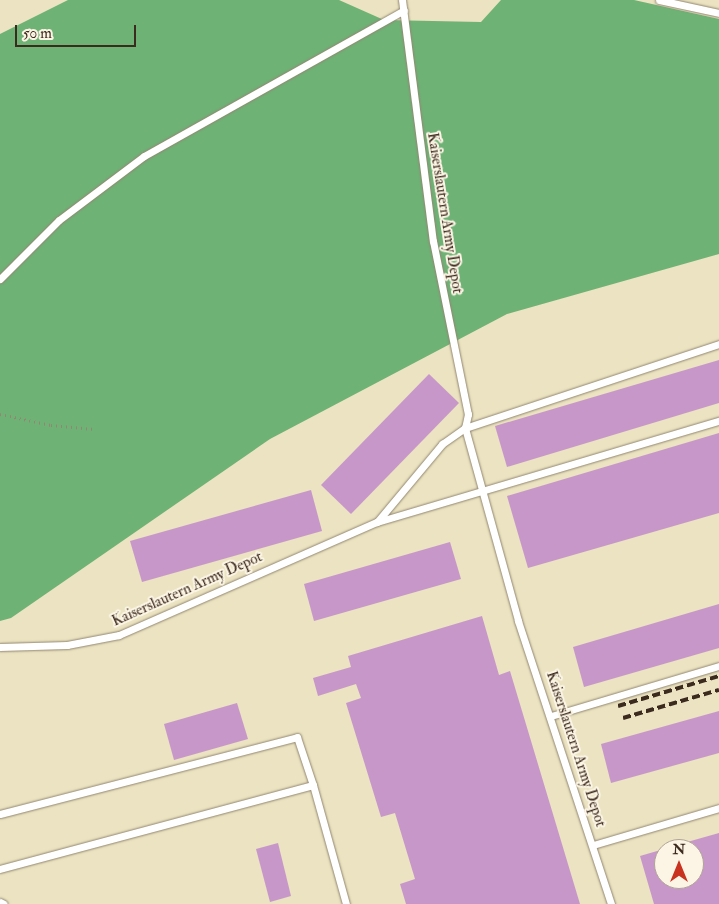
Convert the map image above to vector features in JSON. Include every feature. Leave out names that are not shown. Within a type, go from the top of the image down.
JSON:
[{"type":"lane","name":"Kaiserslautern Army Depot","points":[[402,0],[434,241],[468,414],[465,428],[480,490],[518,622],[551,716],[611,904]]},
{"type":"lane","points":[[658,0],[719,12]]},
{"type":"lane","points":[[0,279],[60,220],[144,156],[404,10]]},
{"type":"lane","name":"Kaiserslautern Army Depot","points":[[377,522],[442,444],[465,428],[719,344]]},
{"type":"lane","name":"Kaiserslautern Army Depot","points":[[0,647],[67,645],[119,635],[377,522],[480,490],[719,421]]},
{"type":"lane","points":[[551,716],[719,666]]},
{"type":"lane","points":[[0,814],[296,737],[313,786],[346,904]]},
{"type":"lane","points":[[0,869],[313,786]]},
{"type":"lane","name":"Kaiserslautern Army Depot","points":[[593,845],[719,808]]},
{"type":"lane","points":[[0,902],[4,904]]},
{"type":"path","points":[[0,414],[51,425],[94,429]]},
{"type":"green space","points":[[68,0],[339,0],[384,20],[481,22],[501,0],[634,0],[719,19],[719,254],[507,314],[270,439],[11,618],[0,621],[0,34]]},
{"type":"building","points":[[719,360],[719,403],[507,467],[495,426]]},
{"type":"building","points":[[429,374],[459,403],[351,514],[321,485]]},
{"type":"building","points":[[719,433],[719,513],[528,568],[507,496]]},
{"type":"building","points":[[311,490],[322,531],[142,582],[130,541]]},
{"type":"building","points":[[450,542],[461,579],[314,621],[304,584]]},
{"type":"building","points":[[719,604],[719,648],[584,687],[573,647]]},
{"type":"building","points":[[482,616],[499,675],[510,671],[580,904],[406,904],[400,884],[415,879],[395,813],[381,817],[346,703],[361,698],[356,684],[318,696],[313,678],[351,667],[348,656]]},
{"type":"building","points":[[237,703],[248,739],[174,760],[164,724]]},
{"type":"building","points":[[719,711],[719,753],[611,783],[601,744]]},
{"type":"building","points":[[719,833],[719,904],[654,904],[640,856],[654,852],[654,889],[704,889],[704,839],[698,839]]},
{"type":"building","points":[[278,843],[291,896],[270,902],[256,849]]},
{"type":"railway","points":[[618,706],[719,676]]},
{"type":"railway","points":[[623,718],[719,690]]}]
